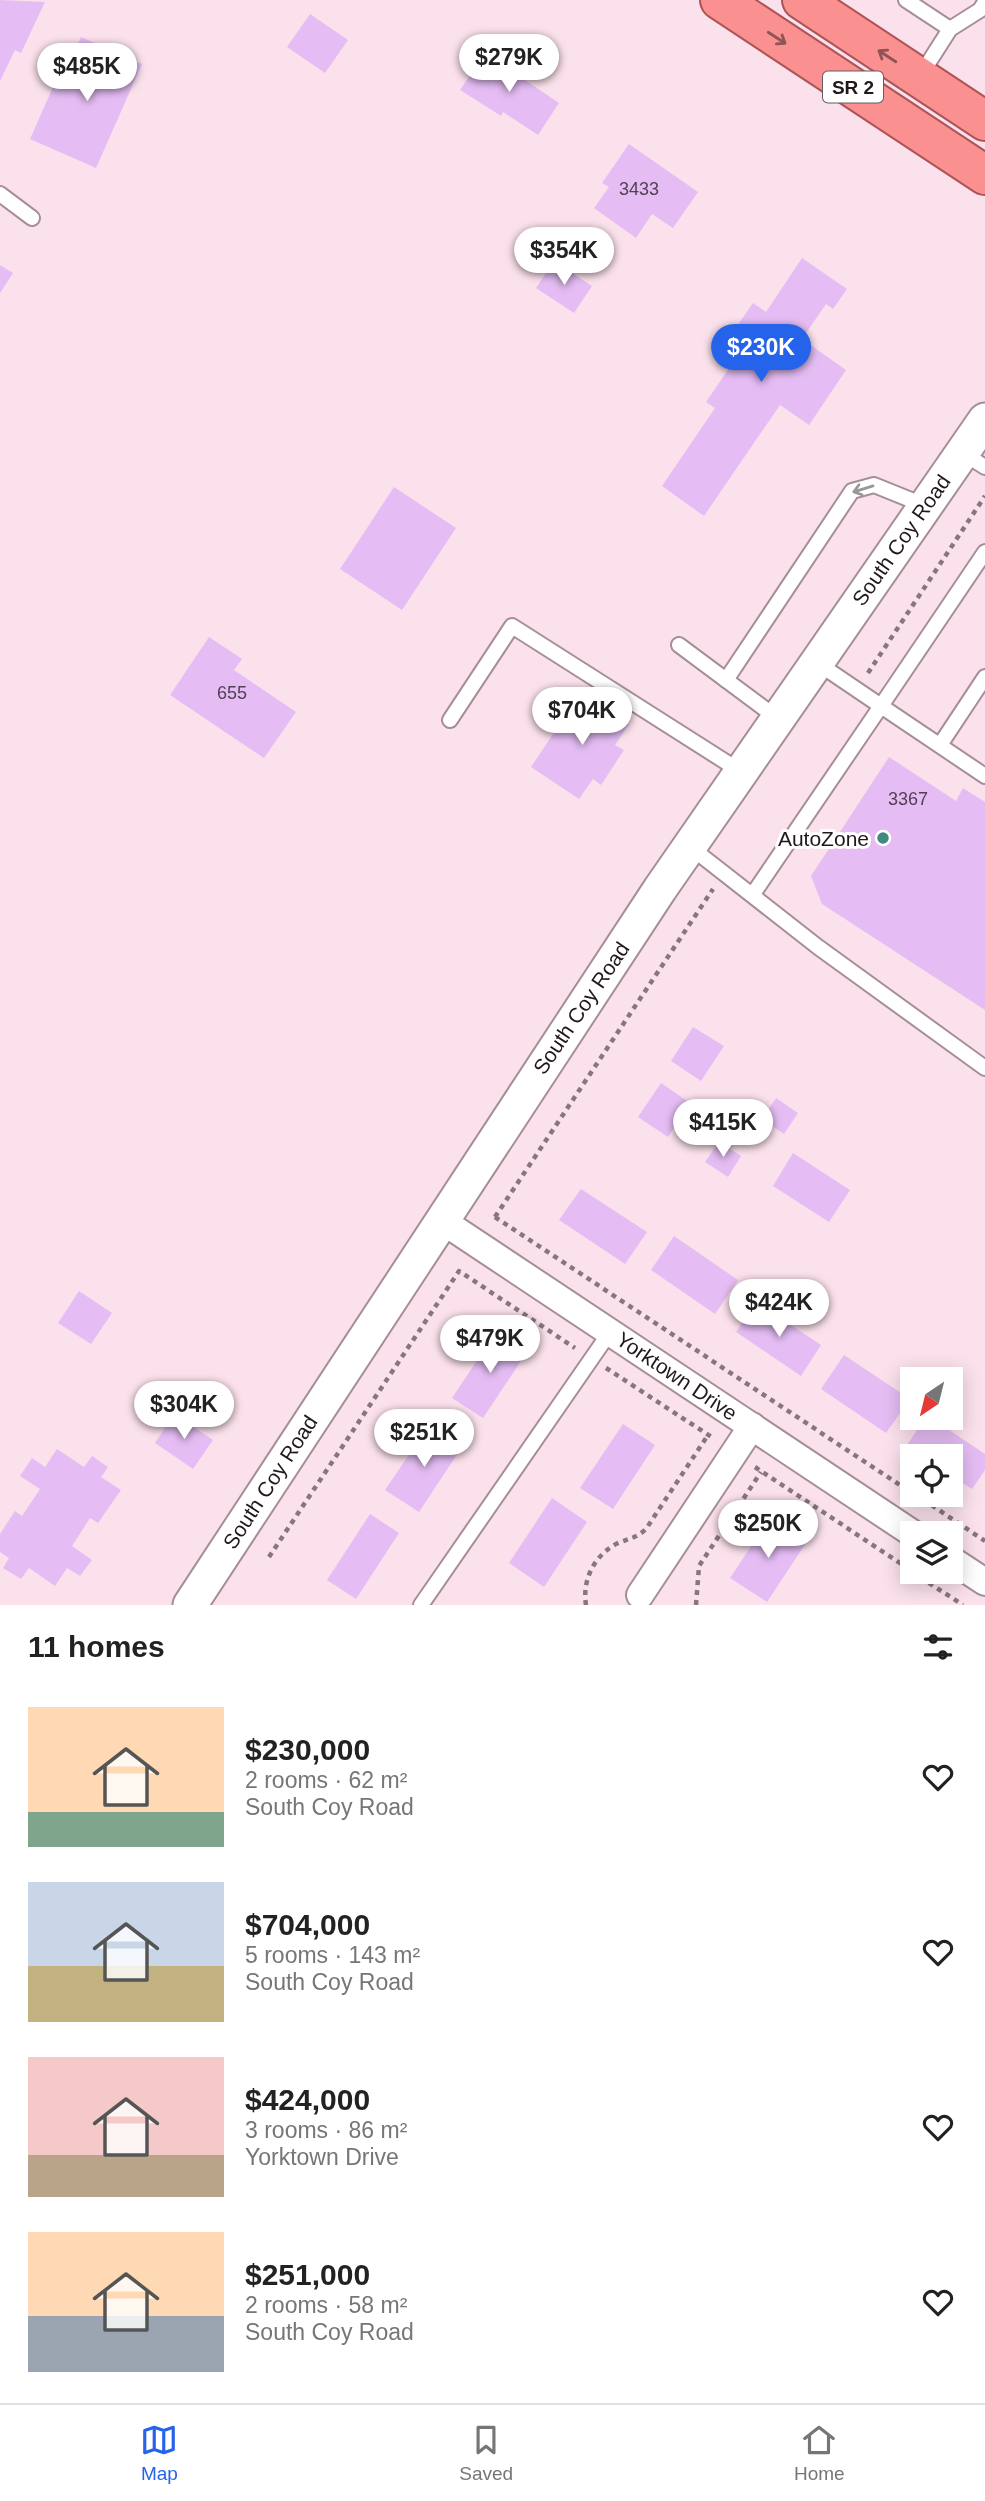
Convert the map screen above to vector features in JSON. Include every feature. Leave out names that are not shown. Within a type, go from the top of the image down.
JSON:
[{"type":"highway","name":"SR 2","points":[[720,0],[985,175]]},
{"type":"highway","name":"SR 2","points":[[808,2],[919,77],[984,116]]},
{"type":"street","name":"South Coy Road","points":[[190,1605],[689,846],[926,506],[974,460],[985,420]]},
{"type":"street","name":"Yorktown Drive","points":[[441,1220],[900,1525]]},
{"type":"street","points":[[640,1595],[752,1426]]},
{"type":"street","points":[[963,1568],[985,1582]]},
{"type":"lane","points":[[906,0],[950,29]]},
{"type":"lane","points":[[919,77],[950,29],[980,10],[985,2]]},
{"type":"lane","points":[[0,194],[32,218]]},
{"type":"lane","points":[[726,680],[852,491],[874,485],[926,506]]},
{"type":"lane","points":[[753,894],[985,552]]},
{"type":"lane","points":[[450,720],[512,626],[576,664],[740,772]]},
{"type":"lane","points":[[679,645],[777,718]]},
{"type":"lane","points":[[815,662],[985,776]]},
{"type":"lane","points":[[940,745],[985,677]]},
{"type":"lane","points":[[689,846],[818,947],[985,1068]]},
{"type":"lane","points":[[421,1605],[610,1332]]},
{"type":"path","points":[[856,690],[985,496]]},
{"type":"path","points":[[459,1271],[714,888]]},
{"type":"path","points":[[495,1217],[900,1485]]},
{"type":"path","points":[[696,1605],[699,1566],[799,1418]]},
{"type":"path","points":[[586,1605],[587,1580],[597,1560],[613,1546],[640,1535],[646,1529],[708,1435]]},
{"type":"path","points":[[933,1507],[985,1541]]},
{"type":"path","points":[[931,1584],[963,1605]]},
{"type":"building","points":[[0,0],[45,2],[21,53],[15,50],[0,81]]},
{"type":"building","points":[[310,14],[348,40],[325,73],[287,47]]},
{"type":"building","points":[[81,37],[142,64],[96,168],[30,139],[53,87],[58,90]]},
{"type":"building","points":[[485,53],[559,103],[538,135],[503,112],[501,116],[460,90]]},
{"type":"building","points":[[629,144],[698,192],[673,228],[652,214],[636,238],[594,208],[609,187],[602,183]]},
{"type":"building","points":[[802,258],[847,289],[833,309],[826,304],[802,339],[846,370],[809,425],[780,405],[704,516],[662,486],[715,408],[706,402],[736,358],[722,348],[753,303],[766,312]]},
{"type":"building","points":[[554,261],[592,286],[574,313],[536,288]]},
{"type":"building","points":[[0,265],[13,273],[0,293]]},
{"type":"building","points":[[394,487],[456,528],[402,610],[340,569]]},
{"type":"building","points":[[209,637],[242,659],[234,670],[296,712],[264,758],[170,695]]},
{"type":"building","points":[[581,692],[629,724],[615,745],[624,750],[601,785],[593,779],[579,799],[531,767]]},
{"type":"building","points":[[889,757],[956,801],[963,788],[985,802],[985,1010],[822,904],[811,876]]},
{"type":"building","points":[[693,1027],[724,1046],[701,1081],[671,1061]]},
{"type":"building","points":[[661,1083],[690,1103],[668,1137],[638,1117]]},
{"type":"building","points":[[776,1098],[798,1113],[784,1134],[762,1119]]},
{"type":"building","points":[[719,1142],[741,1156],[728,1177],[705,1162]]},
{"type":"building","points":[[793,1153],[850,1190],[829,1222],[773,1186]]},
{"type":"building","points":[[581,1189],[647,1232],[625,1264],[559,1220]]},
{"type":"building","points":[[674,1236],[738,1280],[715,1314],[651,1270]]},
{"type":"building","points":[[79,1291],[112,1313],[91,1344],[58,1323]]},
{"type":"building","points":[[756,1302],[821,1345],[801,1376],[736,1332]]},
{"type":"building","points":[[496,1332],[527,1352],[483,1418],[452,1398]]},
{"type":"building","points":[[844,1355],[900,1392],[900,1413],[886,1433],[821,1389]]},
{"type":"building","points":[[174,1414],[213,1440],[193,1469],[155,1443]]},
{"type":"building","points":[[623,1424],[655,1445],[613,1509],[580,1488]]},
{"type":"building","points":[[429,1425],[462,1447],[419,1512],[385,1490]]},
{"type":"building","points":[[917,1430],[949,1430],[985,1454],[985,1470],[972,1489],[963,1483],[963,1444],[908,1444]]},
{"type":"building","points":[[57,1449],[84,1467],[92,1456],[108,1467],[101,1477],[121,1490],[98,1523],[90,1518],[72,1546],[92,1560],[80,1576],[67,1568],[55,1586],[29,1568],[21,1579],[3,1568],[9,1558],[0,1552],[0,1534],[15,1511],[22,1516],[40,1489],[20,1476],[32,1458],[45,1467]]},
{"type":"building","points":[[552,1498],[587,1522],[544,1587],[509,1563]]},
{"type":"building","points":[[370,1514],[399,1533],[356,1599],[327,1580]]},
{"type":"building","points":[[769,1519],[806,1543],[767,1602],[730,1578]]},
{"type":"place","name":"AutoZone","points":[[883,838]]}]
